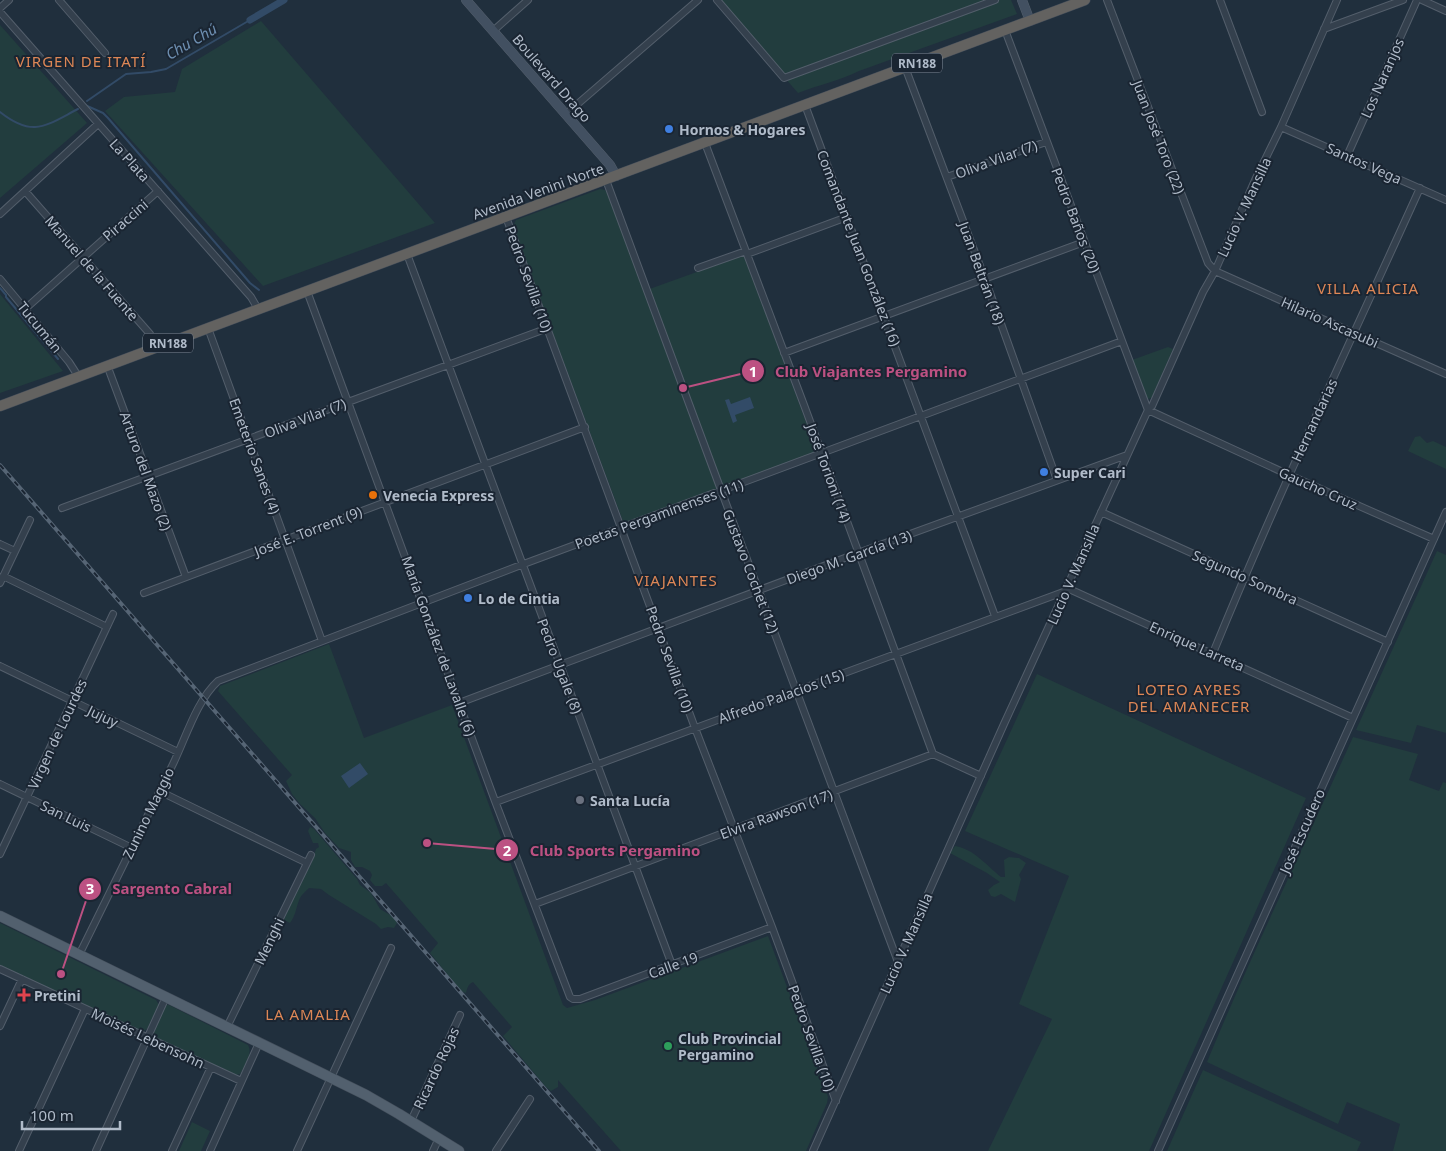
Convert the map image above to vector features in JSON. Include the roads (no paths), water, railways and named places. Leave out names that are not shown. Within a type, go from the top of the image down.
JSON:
[{"type":"highway","name":"Avenida Venini Norte","points":[[0,406],[1085,0]]},
{"type":"main road","name":"Boulevard Drago","points":[[466,0],[610,165],[611,178]]},
{"type":"main road","points":[[1022,0],[1030,21]]},
{"type":"main road","points":[[0,916],[385,1105],[459,1151]]},
{"type":"street","points":[[0,8],[9,0]]},
{"type":"street","points":[[59,0],[105,53]]},
{"type":"street","points":[[493,31],[528,0]]},
{"type":"street","points":[[566,114],[698,0]]},
{"type":"street","points":[[717,0],[784,78],[995,0]]},
{"type":"street","name":"Juan José Toro (22)","points":[[1107,0],[1203,254],[1215,271]]},
{"type":"street","points":[[1220,0],[1262,112]]},
{"type":"street","name":"Lucio V. Mansilla","points":[[814,1151],[1126,455],[1148,410],[1152,406],[1203,292],[1215,271],[1337,0]]},
{"type":"street","points":[[1324,29],[1403,0]]},
{"type":"street","name":"Los Naranjos","points":[[1347,156],[1417,0]]},
{"type":"street","points":[[1422,0],[1446,11]]},
{"type":"street","name":"La Plata","points":[[0,12],[251,297],[258,309]]},
{"type":"street","name":"Pedro Baños (20)","points":[[1005,30],[1148,410]]},
{"type":"street","name":"Juan Beltrán (18)","points":[[905,68],[985,279],[1058,480]]},
{"type":"street","name":"Comandante Juan González (16)","points":[[805,105],[995,616]]},
{"type":"street","points":[[0,214],[98,124]]},
{"type":"street","name":"Santos Vega","points":[[1281,127],[1446,200]]},
{"type":"street","name":"Oliva Vilar (7)","points":[[946,178],[1046,142]]},
{"type":"street","name":"José Torioni (14)","points":[[704,143],[747,252],[933,754]]},
{"type":"street","name":"Gustavo Cochet (12)","points":[[611,178],[721,491],[898,962]]},
{"type":"street","name":"Hernandarias","points":[[1212,653],[1289,475],[1420,188]]},
{"type":"street","name":"Manuel de la Fuente","points":[[25,191],[150,334],[156,347]]},
{"type":"street","name":"Piraccini","points":[[26,309],[158,191]]},
{"type":"street","points":[[698,268],[847,216]]},
{"type":"street","name":"Pedro Sevilla (10)","points":[[506,217],[695,728],[836,1101]]},
{"type":"street","points":[[784,353],[1084,242]]},
{"type":"street","name":"Pedro Ugale (8)","points":[[407,254],[521,565],[560,664],[672,965]]},
{"type":"street","name":"Hilario Ascasubi","points":[[1215,271],[1446,374]]},
{"type":"street","name":"Tucumán","points":[[0,279],[69,362],[78,376]]},
{"type":"street","name":"María González de Lavalle (6)","points":[[307,291],[568,994],[573,999]]},
{"type":"street","name":"Emeterio Sanes (4)","points":[[208,328],[322,641]]},
{"type":"street","name":"Oliva Vilar (7)","points":[[62,508],[548,328]]},
{"type":"street","name":"Poetas Pergaminenses (11)","points":[[203,698],[211,687],[221,679],[1122,341]]},
{"type":"street","name":"Arturo del Mazo (2)","points":[[107,365],[186,577]]},
{"type":"street","name":"Gaucho Cruz","points":[[1148,410],[1434,539]]},
{"type":"street","name":"José E. Torrent (9)","points":[[144,593],[585,427]]},
{"type":"street","name":"Diego M. García (13)","points":[[459,703],[758,590],[1126,455]]},
{"type":"street","name":"Segundo Sombra","points":[[1101,512],[1388,642]]},
{"type":"street","name":"José Escudero","points":[[1158,1151],[1446,512]]},
{"type":"street","points":[[30,520],[2,580],[107,626]]},
{"type":"street","points":[[0,544],[15,551]]},
{"type":"street","name":"Alfredo Palacios (15)","points":[[496,802],[1067,589]]},
{"type":"street","name":"Enrique Larreta","points":[[1067,589],[1353,718]]},
{"type":"street","name":"Virgen de Lourdes","points":[[0,854],[113,614]]},
{"type":"street","name":"Jujuy","points":[[0,666],[178,752]]},
{"type":"street","name":"Zunino Maggio","points":[[79,955],[203,698]]},
{"type":"street","points":[[933,754],[981,776]]},
{"type":"street","name":"Elvira Rawson (17)","points":[[535,904],[933,754]]},
{"type":"street","name":"San Luis","points":[[0,784],[132,848]]},
{"type":"street","points":[[159,791],[308,863]]},
{"type":"street","name":"Menghi","points":[[227,1027],[312,855]]},
{"type":"street","name":"Calle 19","points":[[573,999],[580,999],[772,928]]},
{"type":"street","points":[[297,1151],[391,948]]},
{"type":"street","name":"Moisés Lebensohn","points":[[0,969],[241,1081]]},
{"type":"street","points":[[0,1026],[22,979]]},
{"type":"street","points":[[96,1151],[166,998]]},
{"type":"street","points":[[19,1151],[85,1009]]},
{"type":"street","name":"Ricardo Rojas","points":[[411,1120],[460,1015]]},
{"type":"street","points":[[213,1150],[241,1081],[259,1043]]},
{"type":"street","points":[[172,1151],[211,1066]]},
{"type":"street","points":[[496,1151],[530,1099]]},
{"type":"street","points":[[433,1151],[439,1138]]},
{"type":"water","points":[[750,397],[754,408],[735,415],[737,421],[733,423],[725,400],[729,399],[731,404]]},
{"type":"water","points":[[360,763],[368,774],[349,788],[341,776]]},
{"type":"waterway","points":[[250,20],[284,0]]},
{"type":"waterway","name":"Chu Chú","points":[[87,101],[126,74],[166,69],[250,20]]},
{"type":"waterway","points":[[85,105],[103,113],[108,118],[250,283],[259,290]]},
{"type":"waterway","name":"Chu Chú","points":[[0,112],[21,125],[39,127],[78,109]]},
{"type":"waterway","points":[[0,288],[58,359]]},
{"type":"railway","points":[[0,465],[599,1151]]},
{"type":"place","name":"Hornos & Hogares","points":[[669,129]]},
{"type":"place","name":"Club Viajantes Pergamino","points":[[683,388]]},
{"type":"place","name":"Super Cari","points":[[1044,472]]},
{"type":"place","name":"Venecia Express","points":[[373,495]]},
{"type":"place","name":"Lo de Cintia","points":[[468,598]]},
{"type":"place","name":"Santa Lucía","points":[[580,800]]},
{"type":"place","name":"Club Sports Pergamino","points":[[427,843]]},
{"type":"place","name":"Sargento Cabral","points":[[61,974]]},
{"type":"place","name":"Pretini","points":[[24,995]]},
{"type":"place","name":"Club Provincial Pergamino","points":[[668,1046]]},
{"type":"district","name":"VIRGEN DE ITATÍ","points":[[81,61]]},
{"type":"district","name":"VILLA ALICIA","points":[[1368,288]]},
{"type":"district","name":"VIAJANTES","points":[[676,580]]},
{"type":"district","name":"LOTEO AYRES DEL AMANECER","points":[[1189,698]]},
{"type":"district","name":"LA AMALIA","points":[[308,1014]]}]
